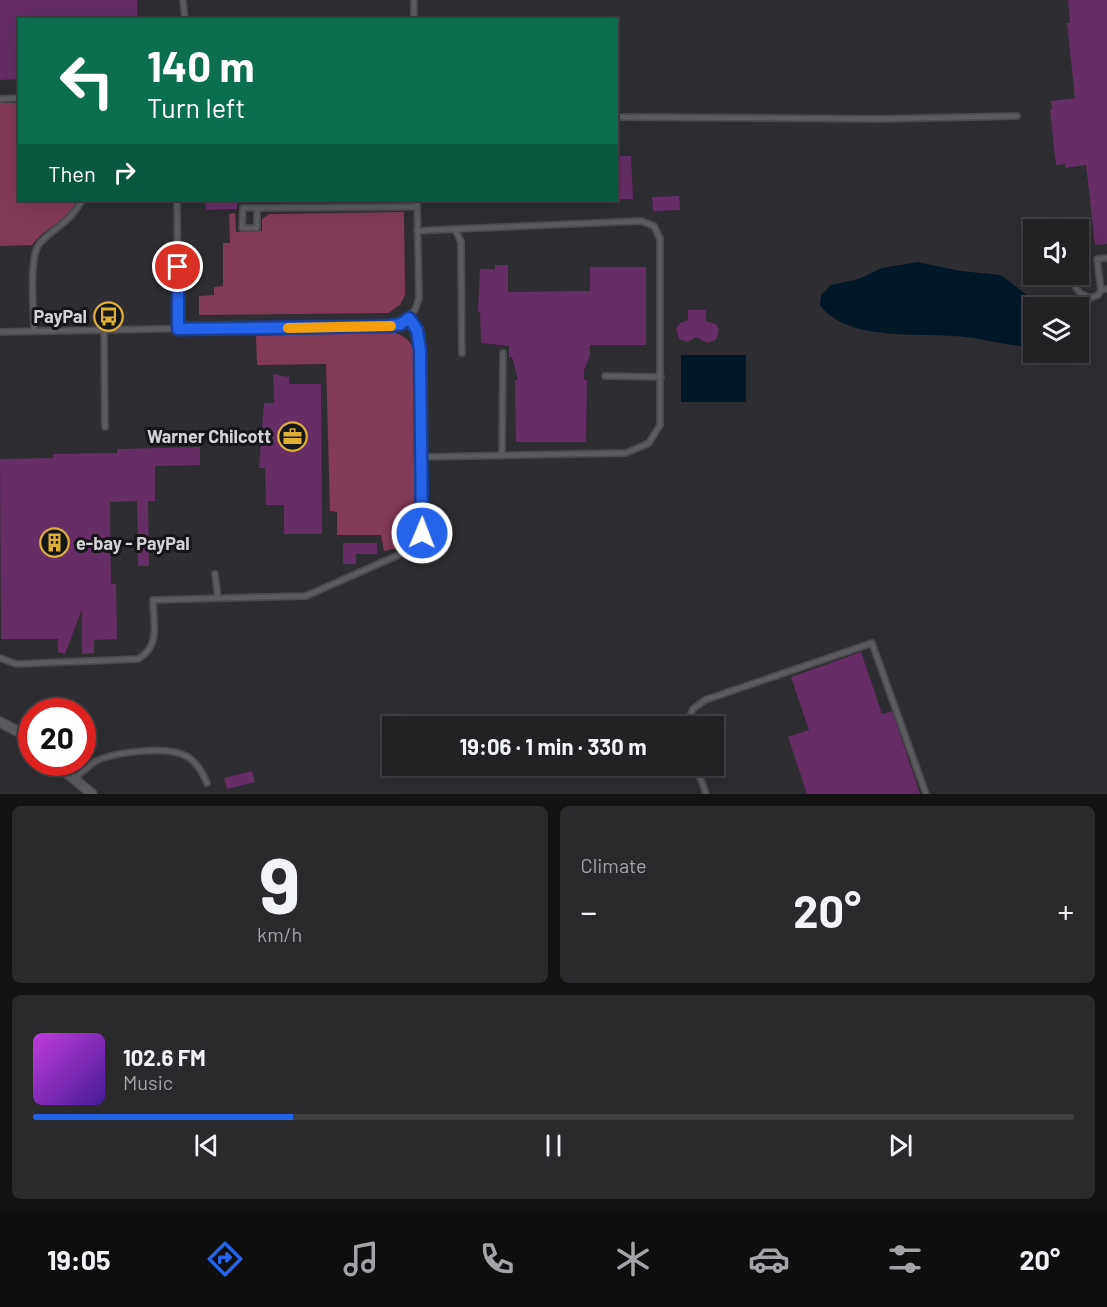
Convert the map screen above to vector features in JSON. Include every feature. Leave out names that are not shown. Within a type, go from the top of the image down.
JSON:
[{"type":"street","points":[[0,723],[18,732]]},
{"type":"street","points":[[72,776],[92,794]]},
{"type":"lane","points":[[183,0],[185,18]]},
{"type":"lane","points":[[414,0],[414,18]]},
{"type":"lane","points":[[0,99],[18,98]]},
{"type":"lane","points":[[618,117],[881,120],[1017,116]]},
{"type":"lane","points":[[34,331],[33,257],[42,242],[68,222],[81,201]]},
{"type":"lane","points":[[177,201],[178,329]]},
{"type":"lane","points":[[0,332],[401,324],[416,310],[418,298],[417,201]]},
{"type":"lane","points":[[257,208],[257,228],[242,228],[243,208],[417,207]]},
{"type":"lane","points":[[417,231],[641,221],[654,226],[660,239],[662,376],[660,425],[644,447],[626,453],[422,457]]},
{"type":"lane","points":[[455,229],[461,242],[462,353]]},
{"type":"lane","points":[[1074,285],[1084,297],[1098,295],[1101,290],[1097,259],[1107,258]]},
{"type":"lane","points":[[1101,290],[1107,289]]},
{"type":"lane","points":[[0,658],[16,664],[138,659],[148,653],[153,646],[153,600],[306,596],[412,549],[422,533],[422,457],[420,350],[417,330],[409,318]]},
{"type":"lane","points":[[104,330],[105,427]]},
{"type":"lane","points":[[502,456],[503,353]]},
{"type":"lane","points":[[605,376],[662,376]]},
{"type":"lane","points":[[215,574],[218,598]]},
{"type":"lane","points":[[690,716],[693,709],[705,700],[872,643],[926,794]]},
{"type":"lane","points":[[74,778],[96,762],[119,753],[169,751],[186,756],[200,768],[207,783]]},
{"type":"lane","points":[[700,776],[706,794]]},
{"type":"shaded area","points":[[0,103],[18,103],[18,201],[76,201],[62,219],[43,233],[32,245],[0,246]]},
{"type":"shaded area","points":[[404,212],[405,295],[400,305],[388,313],[199,315],[199,296],[214,295],[214,287],[223,286],[223,243],[230,243],[229,214],[235,213],[236,232],[262,231],[262,219],[269,214]]},
{"type":"shaded area","points":[[388,332],[404,337],[414,350],[416,529],[407,542],[384,551],[381,535],[337,535],[337,512],[330,511],[326,364],[257,365],[256,336]]},
{"type":"water","points":[[918,262],[960,271],[1001,275],[1029,297],[1023,297],[1023,346],[965,337],[867,331],[832,317],[820,305],[821,295],[831,285],[859,279],[882,268]]},
{"type":"water","points":[[681,355],[746,355],[746,402],[681,402]]},
{"type":"building","points":[[0,0],[137,0],[137,18],[18,18],[18,79],[0,80]]},
{"type":"building","points":[[1068,0],[1107,0],[1107,244],[1095,245],[1086,165],[1065,168],[1065,164],[1056,165],[1051,101],[1075,98],[1067,23],[1070,23]]},
{"type":"building","points":[[618,156],[631,156],[633,199],[619,199]]},
{"type":"building","points":[[679,196],[680,210],[653,211],[652,197]]},
{"type":"building","points":[[205,201],[237,201],[237,209],[206,210]]},
{"type":"building","points":[[495,265],[508,265],[508,292],[590,291],[590,267],[646,267],[646,345],[590,345],[590,355],[584,370],[584,380],[587,380],[586,442],[516,442],[515,380],[518,380],[512,357],[509,357],[509,346],[481,343],[480,312],[478,312],[480,269],[495,269]]},
{"type":"building","points":[[688,310],[706,310],[706,321],[716,324],[719,330],[716,340],[707,343],[696,337],[688,342],[679,339],[676,329],[680,323],[688,320]]},
{"type":"building","name":"Warner Chilcott","points":[[273,374],[289,377],[289,384],[321,384],[322,534],[284,534],[284,505],[266,505],[265,468],[259,468],[264,403],[274,403]]},
{"type":"building","name":"e-bay - PayPal","points":[[200,447],[200,465],[155,466],[155,501],[148,501],[149,566],[138,566],[137,501],[110,502],[111,584],[116,584],[117,639],[94,640],[94,653],[82,654],[82,609],[65,654],[58,652],[58,639],[1,639],[0,459],[53,458],[53,454],[117,453],[117,449]]},
{"type":"building","points":[[343,543],[377,543],[377,554],[356,554],[356,564],[343,564]]},
{"type":"building","points":[[861,652],[882,714],[892,711],[920,794],[807,794],[788,737],[809,730],[791,677]]},
{"type":"building","points":[[252,771],[255,782],[227,789],[224,778]]},
{"type":"slow traffic","points":[[288,328],[391,326]]},
{"type":"place","name":"PayPal","points":[[108,316]]},
{"type":"place","name":"Warner Chilcott","points":[[292,436]]},
{"type":"place","name":"e-bay - PayPal","points":[[55,543]]},
{"type":"route","points":[[178,267],[178,329],[390,326],[401,324],[409,318],[417,330],[420,350],[422,533]]}]
